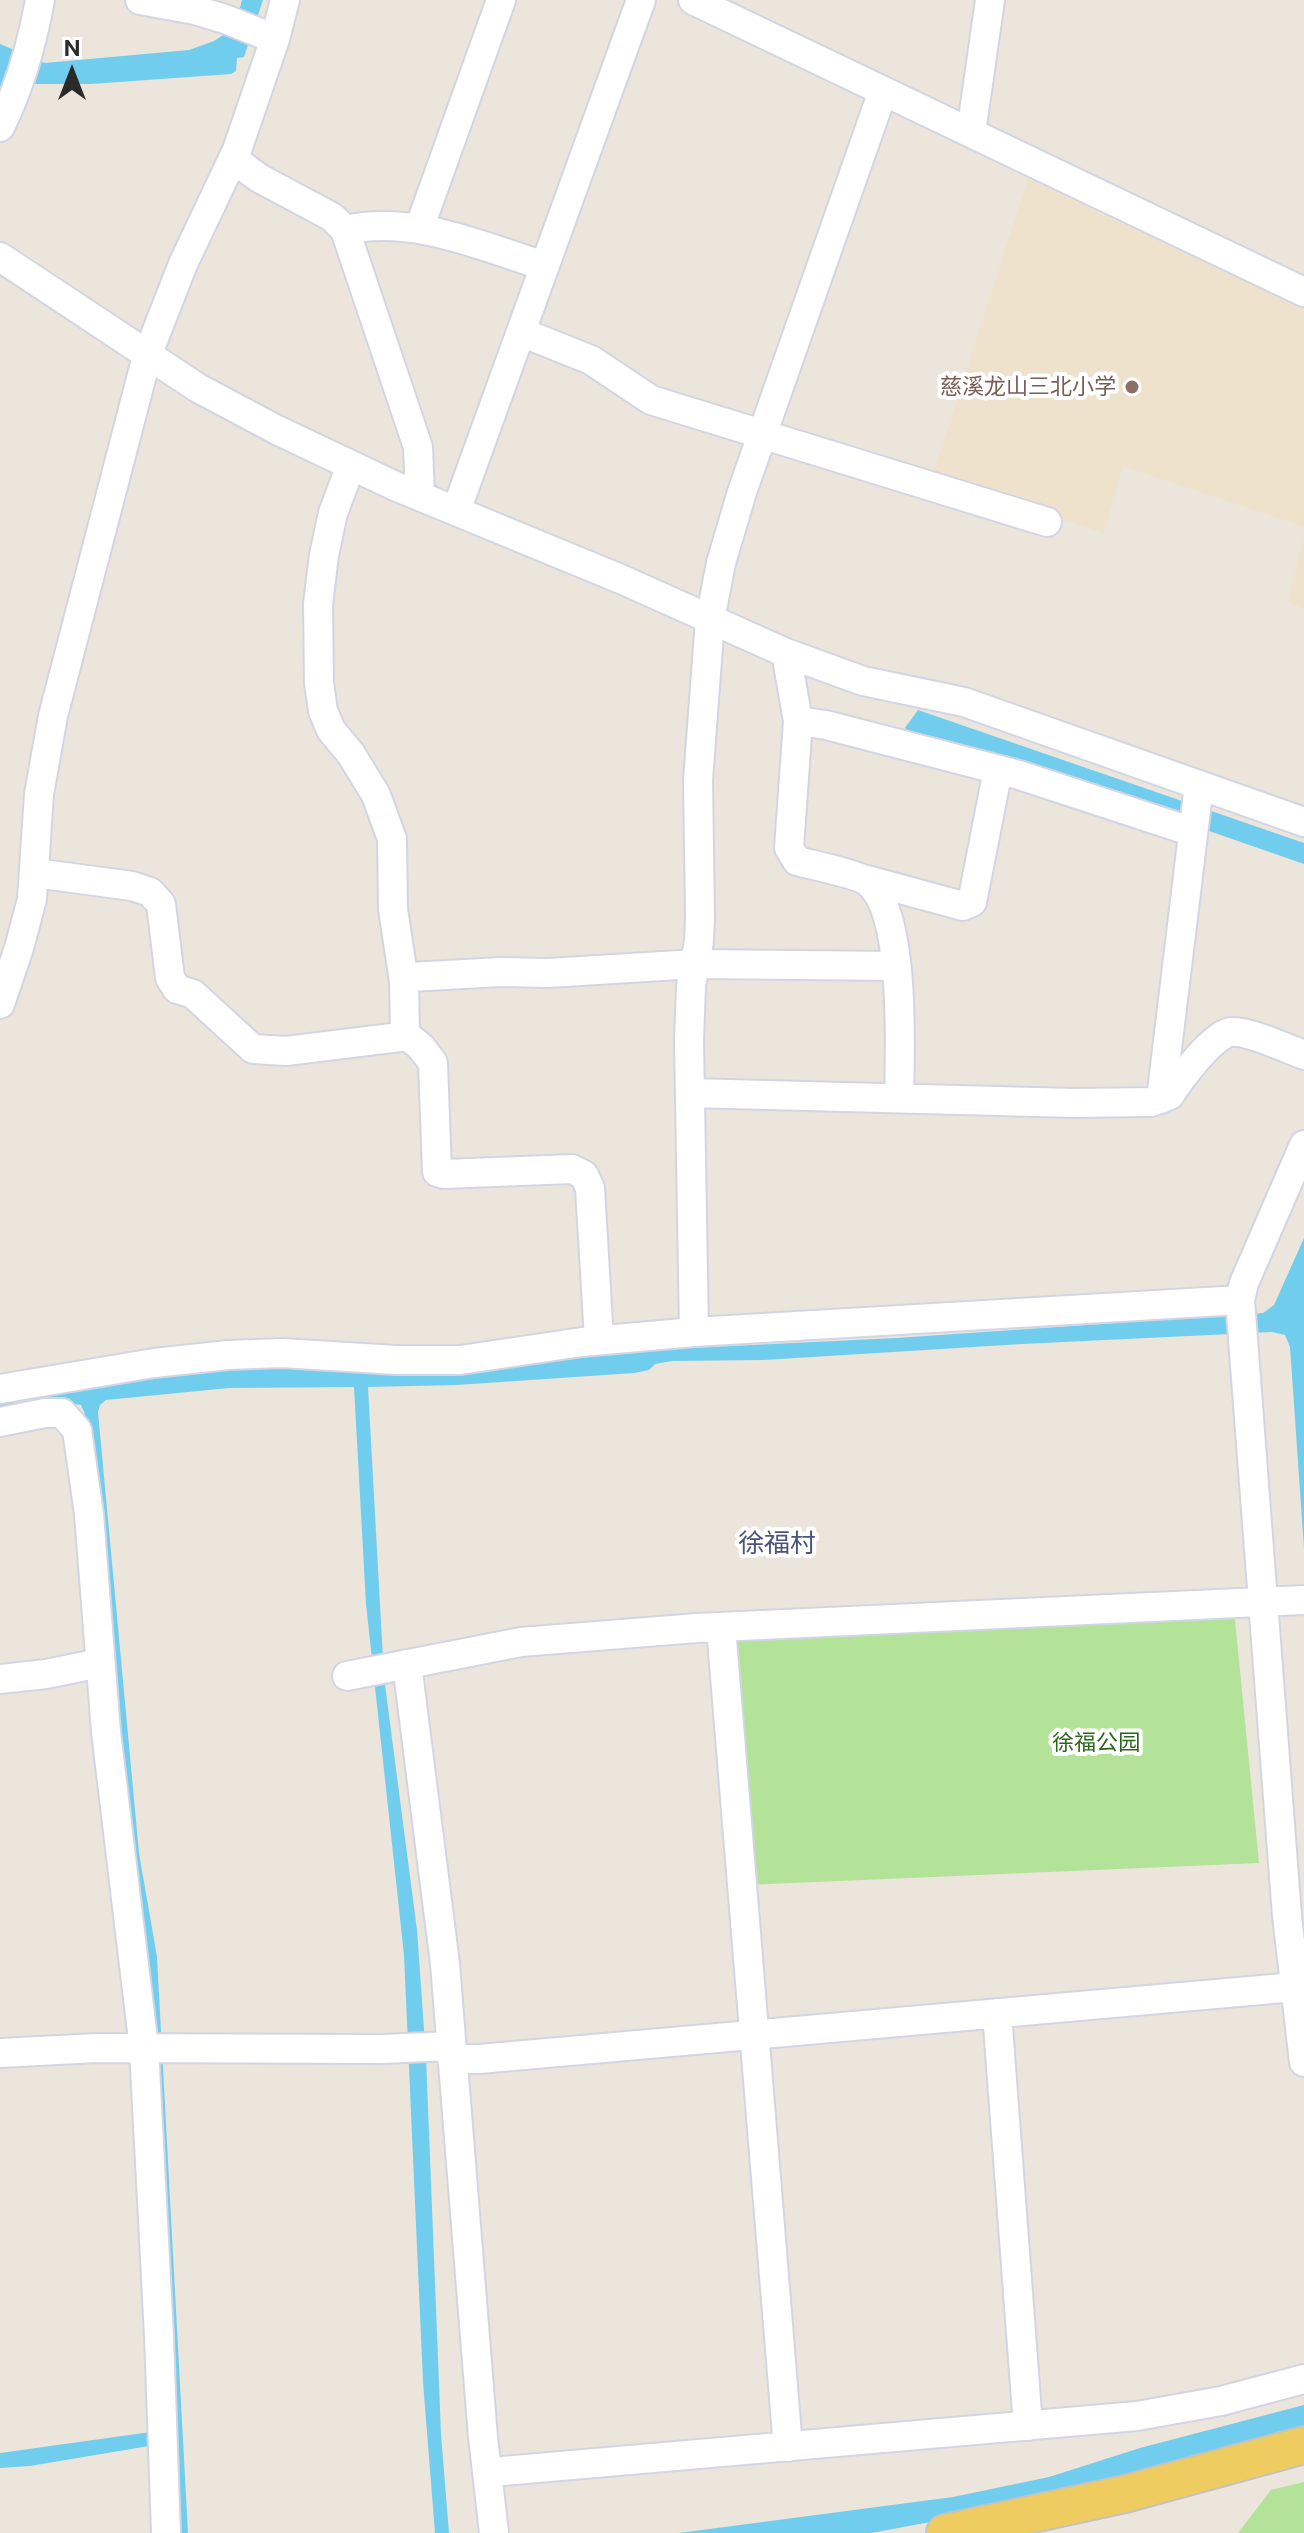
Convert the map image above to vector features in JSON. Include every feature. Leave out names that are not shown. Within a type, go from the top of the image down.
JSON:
[{"type":"main road","points":[[945,2533],[1125,2494],[1304,2445]]},
{"type":"street","points":[[0,127],[13,101],[40,0]]},
{"type":"street","points":[[140,0],[210,14],[275,39]]},
{"type":"street","points":[[0,1004],[29,911],[35,873],[39,794],[53,716],[147,356],[183,264],[233,159],[275,39],[285,0]]},
{"type":"street","points":[[419,229],[501,0]]},
{"type":"street","points":[[456,511],[641,0]]},
{"type":"street","points":[[693,0],[1304,292]]},
{"type":"street","points":[[971,133],[990,0]]},
{"type":"street","points":[[694,1332],[691,986],[700,916],[698,780],[710,620],[721,563],[762,435],[883,91]]},
{"type":"street","points":[[233,159],[259,178],[332,217],[345,230],[418,447],[420,496]]},
{"type":"street","points":[[345,230],[365,226],[419,229],[545,266]]},
{"type":"street","points":[[0,257],[147,356],[237,409],[420,496],[623,580],[786,653],[863,681],[964,702],[1304,822]]},
{"type":"street","points":[[521,332],[591,360],[651,400],[1047,522]]},
{"type":"street","points":[[351,465],[333,513],[324,555],[318,604],[319,683],[323,711],[331,730],[351,754],[376,795],[392,839],[393,909],[404,982],[405,1034],[421,1047],[433,1063],[437,1172],[572,1169],[584,1175],[590,1188],[599,1340]]},
{"type":"street","points":[[786,653],[798,721],[789,848],[797,861],[963,906],[972,902],[998,770]]},
{"type":"street","points":[[798,721],[826,725],[998,770],[1193,832]]},
{"type":"street","points":[[1161,1099],[1199,785]]},
{"type":"street","points":[[35,873],[132,886],[150,892],[161,904],[170,978],[177,989],[193,994],[253,1049],[286,1051],[405,1034]]},
{"type":"street","points":[[867,880],[876,891],[889,923],[900,984],[899,1098]]},
{"type":"street","points":[[404,982],[410,977],[695,964],[896,966]]},
{"type":"street","points":[[690,1093],[1074,1103],[1151,1102],[1170,1095],[1219,1036],[1232,1031],[1304,1055]]},
{"type":"street","points":[[1304,1145],[1244,1283],[1240,1300],[1287,1916],[1304,2062]]},
{"type":"street","points":[[0,1389],[154,1363],[228,1355],[282,1353],[396,1360],[460,1360],[599,1340],[694,1332],[1240,1300]]},
{"type":"street","points":[[0,1422],[45,1413],[62,1413],[77,1430],[89,1514],[106,1732],[144,2048],[166,2533]]},
{"type":"street","points":[[347,1676],[521,1642],[721,1627],[1304,1600]]},
{"type":"street","points":[[721,1627],[788,2447]]},
{"type":"street","points":[[0,1679],[100,1663]]},
{"type":"street","points":[[407,1664],[445,1964],[481,2422],[494,2533]]},
{"type":"street","points":[[0,2053],[97,2048],[383,2049],[451,2053],[479,2059],[1295,1987]]},
{"type":"street","points":[[997,2013],[1028,2426]]},
{"type":"street","points":[[503,2471],[1137,2416],[1221,2401],[1304,2379]]},
{"type":"shaded area","name":"慈溪龙山三北小学","points":[[1028,179],[1304,309],[1304,527],[1123,466],[1104,533],[933,474]]},
{"type":"shaded area","points":[[1304,533],[1304,609],[1288,602]]},
{"type":"green space","name":"徐福公园","points":[[1234,1610],[1259,1863],[745,1885],[725,1634]]},
{"type":"green space","points":[[1304,2482],[1304,2533],[1238,2533],[1271,2490]]},
{"type":"water","points":[[242,0],[263,0],[244,57],[237,58],[236,71],[231,74],[91,84],[26,84],[0,111],[0,44],[45,63],[189,50],[228,32]]},
{"type":"water","points":[[918,710],[1304,843],[1304,864],[1117,799],[909,733],[905,728]]},
{"type":"water","points":[[1304,1238],[1304,1548],[1290,1347],[1285,1335],[1272,1332],[764,1360],[672,1361],[634,1373],[457,1385],[368,1387],[384,1677],[417,1930],[426,2057],[441,2434],[449,2533],[435,2533],[423,2382],[404,1955],[366,1604],[354,1387],[229,1388],[106,1400],[100,1405],[98,1412],[139,1853],[157,1957],[188,2533],[180,2533],[161,2444],[30,2466],[0,2468],[0,2453],[158,2431],[98,1536],[85,1414],[81,1405],[62,1402],[0,1414],[0,1401],[42,1392],[216,1368],[504,1365],[670,1349],[896,1338],[1263,1313],[1274,1305]]},
{"type":"water","points":[[1304,2405],[1304,2427],[974,2514],[871,2533],[679,2533],[953,2497],[1049,2477],[1140,2448]]},
{"type":"place","name":"慈溪龙山三北小学","points":[[1132,387]]},
{"type":"district","name":"徐福村","points":[[777,1544]]}]
